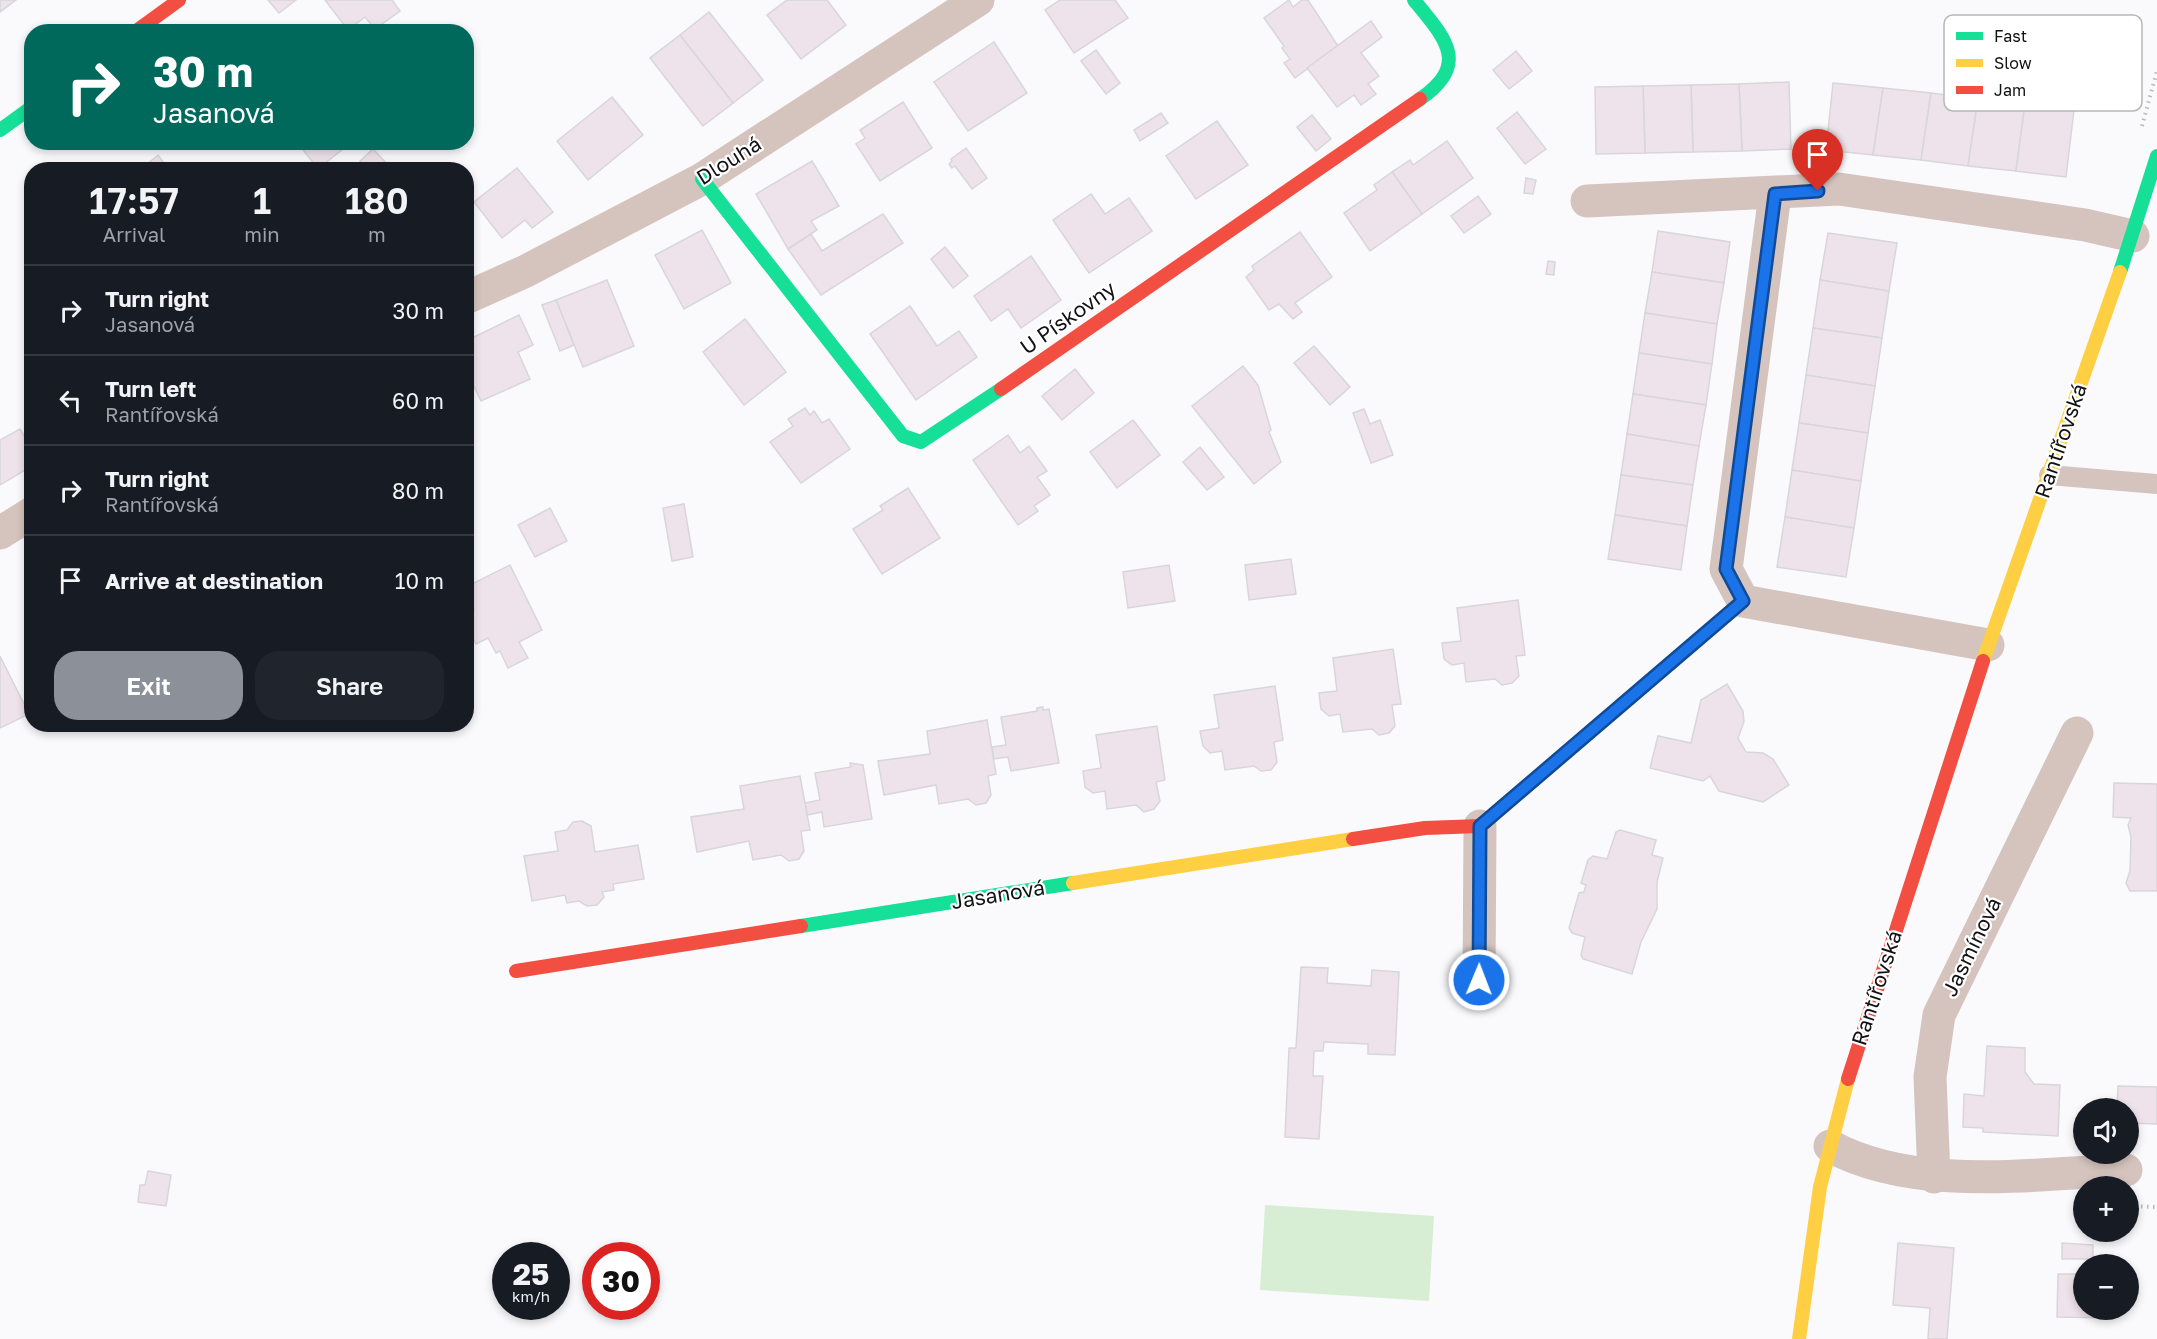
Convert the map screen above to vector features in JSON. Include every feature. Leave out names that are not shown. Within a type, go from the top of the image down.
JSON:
[{"type":"street","points":[[146,24],[179,0]]},
{"type":"street","name":"Dlouhá","points":[[474,294],[526,271],[702,179],[978,0]]},
{"type":"street","name":"U Pískovny","points":[[702,179],[859,383],[903,435],[921,442],[1428,94],[1446,76],[1449,64],[1448,50],[1438,31],[1414,0]]},
{"type":"street","points":[[0,130],[24,113]]},
{"type":"street","name":"Rantířovská","points":[[1799,1339],[1819,1197],[1851,1066],[1988,645],[2133,236],[2157,156]]},
{"type":"street","points":[[1587,201],[1775,194],[1839,189],[2085,225],[2133,236]]},
{"type":"street","points":[[1743,601],[1726,569],[1775,194]]},
{"type":"street","points":[[0,533],[24,518]]},
{"type":"street","points":[[1743,601],[1988,645]]},
{"type":"street","points":[[1479,980],[1480,826],[1743,601]]},
{"type":"street","name":"Jasmínová","points":[[1934,1177],[1930,1077],[1939,1014],[2077,734]]},
{"type":"street","name":"Jasanová","points":[[516,971],[1425,828],[1480,826]]},
{"type":"street","points":[[1830,1146],[1849,1156],[1934,1177],[2126,1170]]},
{"type":"lane","points":[[2049,475],[2157,484]]},
{"type":"path","points":[[2139,1206],[2157,1207]]},
{"type":"green space","points":[[1265,1205],[1434,1216],[1429,1301],[1260,1290]]},
{"type":"building","points":[[0,0],[16,0],[0,12]]},
{"type":"building","points":[[268,0],[296,0],[279,13]]},
{"type":"building","points":[[325,0],[392,0],[400,11],[382,24],[371,24],[365,17],[356,24],[343,24]]},
{"type":"building","points":[[787,0],[827,0],[846,25],[801,59],[767,15]]},
{"type":"building","points":[[1060,0],[1115,0],[1128,18],[1074,53],[1045,10]]},
{"type":"building","points":[[1289,0],[1293,7],[1302,0],[1308,0],[1338,46],[1295,78],[1284,63],[1290,59],[1282,48],[1284,46],[1264,18]]},
{"type":"building","points":[[709,12],[763,80],[733,103],[680,35]]},
{"type":"building","points":[[1371,21],[1382,37],[1361,53],[1379,76],[1368,84],[1376,94],[1361,105],[1354,95],[1337,107],[1307,68]]},
{"type":"building","points":[[680,35],[733,103],[703,126],[650,58]]},
{"type":"building","points":[[994,42],[1027,93],[968,131],[934,82]]},
{"type":"building","points":[[1096,50],[1120,83],[1106,94],[1081,61]]},
{"type":"building","points":[[1516,51],[1532,71],[1509,89],[1493,70]]},
{"type":"building","points":[[1789,82],[1791,149],[1742,151],[1739,84]]},
{"type":"building","points":[[1833,83],[1883,88],[1873,155],[1826,150]]},
{"type":"building","points":[[1739,84],[1742,151],[1693,152],[1691,85]]},
{"type":"building","points":[[1691,85],[1693,152],[1645,153],[1643,86]]},
{"type":"building","points":[[1643,86],[1645,153],[1596,154],[1595,87]]},
{"type":"building","points":[[1883,88],[1931,93],[1921,160],[1873,155]]},
{"type":"building","points":[[1931,93],[1944,95],[1944,111],[1976,111],[1968,166],[1921,160]]},
{"type":"building","points":[[612,97],[643,135],[588,180],[557,141]]},
{"type":"building","points":[[903,102],[932,148],[880,181],[856,144],[865,138],[860,130]]},
{"type":"building","points":[[1976,111],[2024,111],[2016,171],[1968,166]]},
{"type":"building","points":[[2024,111],[2074,111],[2066,177],[2016,171]]},
{"type":"building","points":[[1517,112],[1546,149],[1525,164],[1497,128]]},
{"type":"building","points":[[1161,113],[1168,123],[1140,141],[1134,130]]},
{"type":"building","points":[[1312,115],[1331,139],[1316,151],[1297,127]]},
{"type":"building","points":[[1217,121],[1248,165],[1196,199],[1166,156]]},
{"type":"building","points":[[1447,141],[1473,178],[1422,214],[1392,172],[1410,160],[1413,165]]},
{"type":"building","points":[[966,148],[987,178],[972,189],[955,166],[952,168],[949,164],[951,159]]},
{"type":"building","points":[[303,150],[342,150],[327,162],[313,162]]},
{"type":"building","points":[[374,150],[385,162],[361,162]]},
{"type":"building","points":[[158,155],[163,162],[150,162]]},
{"type":"building","points":[[812,161],[839,206],[811,221],[817,230],[788,249],[756,194]]},
{"type":"building","points":[[517,168],[553,212],[532,228],[525,220],[502,238],[474,202]]},
{"type":"building","points":[[1392,172],[1422,214],[1370,251],[1344,213],[1377,190],[1374,185]]},
{"type":"building","points":[[1526,178],[1536,180],[1533,194],[1524,193]]},
{"type":"building","points":[[1091,194],[1105,214],[1129,198],[1152,231],[1089,273],[1053,220]]},
{"type":"building","points":[[1478,196],[1491,214],[1464,233],[1451,216]]},
{"type":"building","points":[[883,214],[903,243],[821,295],[788,249],[811,234],[822,251]]},
{"type":"building","points":[[702,230],[731,283],[684,309],[655,255]]},
{"type":"building","points":[[1658,231],[1730,242],[1724,283],[1652,272]]},
{"type":"building","points":[[1300,232],[1332,277],[1295,303],[1302,312],[1293,319],[1279,304],[1269,310],[1246,277],[1254,270],[1252,266]]},
{"type":"building","points":[[1828,233],[1897,243],[1889,291],[1820,280]]},
{"type":"building","points":[[945,247],[968,276],[953,288],[931,259]]},
{"type":"building","points":[[1031,256],[1061,300],[1021,328],[1008,309],[991,321],[974,296]]},
{"type":"building","points":[[1548,261],[1555,262],[1554,275],[1546,274]]},
{"type":"building","points":[[1652,272],[1724,283],[1717,324],[1645,313]]},
{"type":"building","points":[[607,280],[634,346],[583,367],[556,300]]},
{"type":"building","points":[[1820,280],[1889,291],[1882,338],[1813,328]]},
{"type":"building","points":[[556,300],[574,345],[560,351],[542,305]]},
{"type":"building","points":[[910,306],[937,346],[959,331],[977,357],[916,400],[870,334]]},
{"type":"building","points":[[1645,313],[1717,324],[1712,364],[1639,353]]},
{"type":"building","points":[[519,315],[533,345],[518,352],[530,379],[481,401],[474,386],[474,337]]},
{"type":"building","points":[[745,319],[786,372],[744,405],[703,352]]},
{"type":"building","points":[[1813,328],[1882,338],[1875,386],[1806,375]]},
{"type":"building","points":[[1314,346],[1350,387],[1330,405],[1294,363]]},
{"type":"building","points":[[1639,353],[1712,364],[1706,405],[1633,394]]},
{"type":"building","points":[[1243,366],[1258,385],[1271,430],[1269,432],[1281,462],[1254,484],[1192,406]]},
{"type":"building","points":[[1075,369],[1094,393],[1062,420],[1042,396]]},
{"type":"building","points":[[1806,375],[1875,386],[1868,433],[1799,423]]},
{"type":"building","points":[[1633,394],[1706,405],[1699,446],[1627,434]]},
{"type":"building","points":[[805,408],[810,415],[814,411],[822,423],[829,419],[850,449],[801,483],[770,442],[793,426],[788,419]]},
{"type":"building","points":[[1364,409],[1370,424],[1380,420],[1393,455],[1371,463],[1353,413]]},
{"type":"building","points":[[1133,420],[1160,455],[1117,488],[1090,452]]},
{"type":"building","points":[[1799,423],[1868,433],[1861,481],[1792,470]]},
{"type":"building","points":[[20,429],[24,436],[24,471],[0,485],[0,440]]},
{"type":"building","points":[[1627,434],[1699,446],[1693,485],[1621,475]]},
{"type":"building","points":[[1008,435],[1020,453],[1029,446],[1047,471],[1037,477],[1050,495],[1034,506],[1038,511],[1018,525],[973,460]]},
{"type":"building","points":[[1200,447],[1224,477],[1207,490],[1183,462]]},
{"type":"building","points":[[1792,470],[1861,481],[1854,528],[1785,517]]},
{"type":"building","points":[[1621,475],[1693,485],[1687,526],[1615,515]]},
{"type":"building","points":[[908,488],[940,538],[882,574],[853,529],[883,510],[880,506]]},
{"type":"building","points":[[684,504],[693,557],[672,561],[663,508]]},
{"type":"building","points":[[550,508],[567,541],[535,557],[518,525]]},
{"type":"building","points":[[1615,515],[1687,526],[1681,570],[1608,559]]},
{"type":"building","points":[[1785,517],[1854,528],[1846,577],[1777,567]]},
{"type":"building","points":[[1291,559],[1296,594],[1249,600],[1245,565]]},
{"type":"building","points":[[510,565],[542,630],[519,642],[528,658],[508,668],[500,651],[496,653],[488,638],[476,644],[474,640],[474,583]]},
{"type":"building","points":[[1169,565],[1175,601],[1128,608],[1123,572]]},
{"type":"building","points":[[1518,600],[1525,655],[1516,656],[1519,676],[1512,683],[1502,685],[1495,679],[1466,682],[1464,663],[1452,665],[1444,659],[1442,643],[1461,641],[1457,608]]},
{"type":"building","points":[[1393,649],[1401,704],[1392,705],[1395,726],[1389,733],[1379,735],[1372,729],[1343,732],[1340,714],[1329,716],[1321,709],[1319,693],[1337,691],[1333,658]]},
{"type":"building","points":[[0,656],[24,704],[24,716],[0,728]]},
{"type":"building","points":[[1727,684],[1743,711],[1744,722],[1738,738],[1746,752],[1763,753],[1773,759],[1789,785],[1763,802],[1719,791],[1710,776],[1703,781],[1650,768],[1658,736],[1691,743],[1701,700]]},
{"type":"building","points":[[1275,686],[1283,740],[1274,742],[1277,762],[1271,770],[1261,771],[1254,766],[1225,770],[1222,751],[1210,753],[1203,746],[1200,731],[1219,728],[1214,695]]},
{"type":"building","points":[[1043,707],[1043,710],[1049,709],[1059,763],[1011,771],[1008,757],[994,759],[992,747],[1006,745],[1001,717],[1037,711],[1037,708]]},
{"type":"building","points":[[987,720],[996,774],[988,776],[991,795],[986,803],[976,805],[968,799],[939,804],[936,785],[884,795],[878,761],[930,754],[927,731]]},
{"type":"building","points":[[1157,726],[1165,780],[1156,782],[1160,801],[1154,809],[1144,812],[1136,805],[1107,809],[1105,791],[1093,793],[1085,787],[1083,771],[1101,768],[1096,735]]},
{"type":"building","points":[[850,763],[863,765],[872,819],[824,827],[822,812],[807,815],[805,803],[820,800],[815,773],[851,767]]},
{"type":"building","points":[[800,776],[810,830],[801,831],[804,851],[799,859],[789,861],[781,855],[753,860],[749,841],[697,852],[691,817],[744,809],[740,786]]},
{"type":"building","points":[[2114,783],[2157,784],[2157,891],[2130,891],[2126,883],[2130,871],[2131,837],[2128,825],[2131,818],[2113,817]]},
{"type":"building","points":[[582,821],[591,826],[595,852],[638,845],[644,879],[613,884],[614,890],[602,892],[604,897],[597,905],[587,906],[579,901],[567,903],[565,895],[532,901],[524,856],[558,851],[555,832],[567,830],[573,822]]},
{"type":"building","points":[[1620,830],[1656,840],[1652,855],[1663,858],[1657,882],[1657,909],[1641,942],[1632,974],[1583,959],[1581,955],[1585,937],[1572,933],[1569,928],[1579,893],[1584,892],[1586,885],[1581,883],[1588,860],[1593,856],[1607,859],[1616,832]]},
{"type":"building","points":[[1301,967],[1328,968],[1327,983],[1371,986],[1372,970],[1399,972],[1395,1055],[1368,1054],[1368,1044],[1324,1042],[1323,1051],[1314,1051],[1313,1076],[1323,1076],[1319,1139],[1285,1137],[1289,1048],[1296,1048]]},
{"type":"building","points":[[1987,1046],[2025,1048],[2025,1072],[2034,1084],[2060,1085],[2058,1136],[1983,1132],[1983,1128],[1963,1127],[1964,1094],[1984,1096]]},
{"type":"building","points":[[2118,1086],[2157,1087],[2157,1124],[2139,1123],[2139,1098],[2117,1098]]},
{"type":"building","points":[[148,1171],[171,1175],[166,1206],[138,1202],[140,1185],[145,1185]]},
{"type":"building","points":[[1898,1243],[1954,1248],[1947,1339],[1928,1339],[1930,1308],[1893,1305]]},
{"type":"building","points":[[2062,1243],[2093,1245],[2093,1254],[2073,1254],[2073,1259],[2062,1259]]},
{"type":"building","points":[[2058,1274],[2073,1274],[2073,1317],[2057,1317]]},
{"type":"traffic: fast","points":[[1414,0],[1443,39],[1448,51],[1449,62],[1445,74],[1436,86],[1420,99]]},
{"type":"traffic: fast","points":[[0,130],[24,113]]},
{"type":"traffic: fast","points":[[2120,272],[2157,156]]},
{"type":"traffic: fast","points":[[702,179],[903,436],[921,442],[1001,389]]},
{"type":"traffic: fast","points":[[1575,745],[1743,601]]},
{"type":"traffic: fast","points":[[801,926],[1073,883]]},
{"type":"traffic: slow","points":[[1983,661],[2120,272]]},
{"type":"traffic: slow","points":[[1073,883],[1353,839]]},
{"type":"traffic: slow","points":[[1799,1339],[1820,1187],[1848,1079]]},
{"type":"traffic: jam","points":[[146,24],[179,0]]},
{"type":"traffic: jam","points":[[1001,389],[1420,99]]},
{"type":"traffic: jam","points":[[1848,1079],[1983,661]]},
{"type":"traffic: jam","points":[[1353,839],[1425,828],[1480,826],[1575,745]]},
{"type":"traffic: jam","points":[[516,971],[801,926]]},
{"type":"route","points":[[1479,980],[1480,826],[1512,801],[1743,601],[1726,569],[1775,194],[1818,191]]}]
